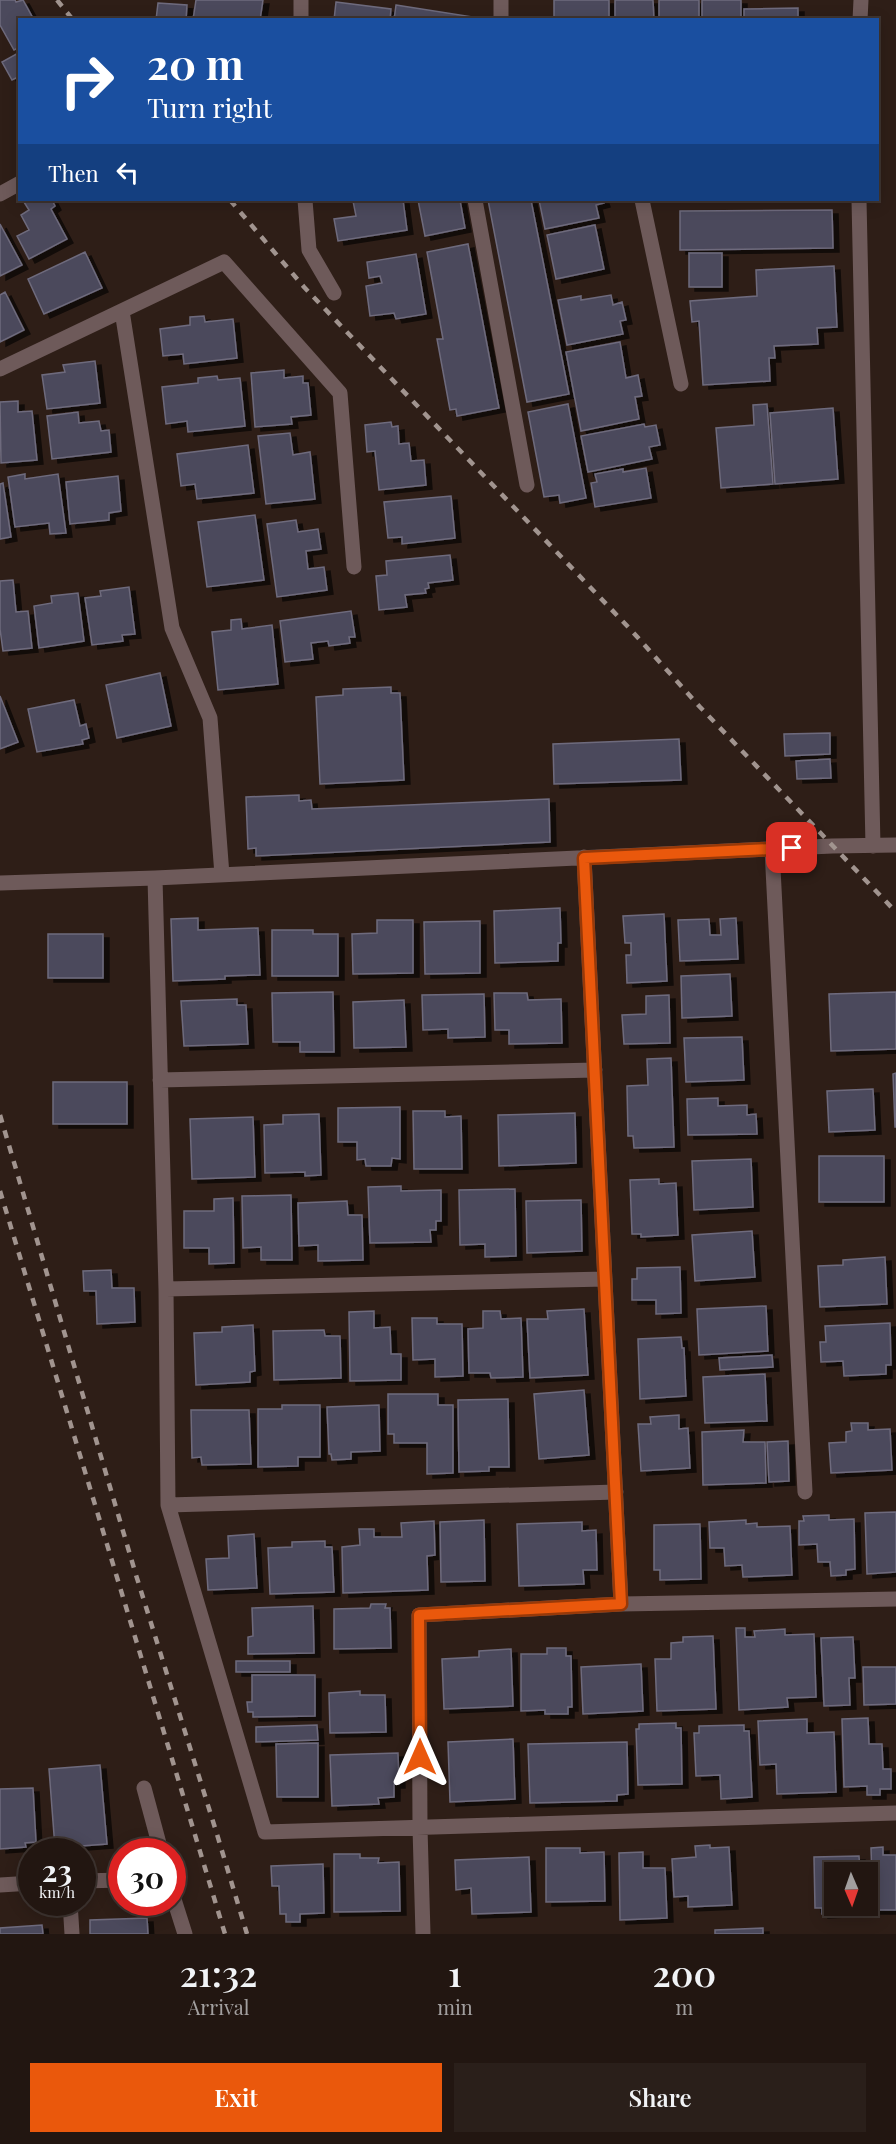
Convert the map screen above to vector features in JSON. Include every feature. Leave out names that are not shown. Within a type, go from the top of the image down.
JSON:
[{"type":"street","points":[[301,0],[301,18]]},
{"type":"street","points":[[501,0],[501,18]]},
{"type":"street","points":[[861,0],[861,18]]},
{"type":"street","points":[[0,194],[18,184]]},
{"type":"street","points":[[305,201],[309,250],[334,293]]},
{"type":"street","points":[[475,201],[527,485]]},
{"type":"street","points":[[642,201],[681,384]]},
{"type":"street","points":[[859,201],[873,846]]},
{"type":"street","points":[[0,369],[224,262],[340,393],[354,567]]},
{"type":"street","points":[[122,311],[172,628],[210,718],[222,875]]},
{"type":"street","points":[[0,883],[896,845]]},
{"type":"street","points":[[772,849],[805,1492]]},
{"type":"street","points":[[584,858],[621,1604]]},
{"type":"street","points":[[154,878],[166,1288],[168,1505],[265,1832],[896,1813]]},
{"type":"street","points":[[160,1080],[595,1070]]},
{"type":"street","points":[[166,1288],[605,1279]]},
{"type":"street","points":[[168,1505],[616,1492]]},
{"type":"street","points":[[423,1934],[419,1615],[621,1604],[896,1599]]},
{"type":"street","points":[[144,1788],[157,1838]]},
{"type":"street","points":[[0,1885],[18,1884]]},
{"type":"street","points":[[71,1916],[72,1934]]},
{"type":"street","points":[[179,1916],[185,1934]]},
{"type":"building","points":[[0,0],[15,0],[16,2],[23,0],[33,18],[18,18],[18,48],[14,50],[0,25]]},
{"type":"building","points":[[196,0],[263,0],[260,18],[193,18]]},
{"type":"building","points":[[554,0],[609,0],[609,18],[554,18]]},
{"type":"building","points":[[615,0],[653,0],[654,18],[615,18]]},
{"type":"building","points":[[659,0],[699,0],[699,18],[659,18]]},
{"type":"building","points":[[702,0],[741,0],[741,18],[702,18]]},
{"type":"building","points":[[336,2],[391,9],[390,18],[334,18]]},
{"type":"building","points":[[158,3],[187,5],[186,18],[156,18]]},
{"type":"building","points":[[396,5],[473,17],[473,18],[394,18]]},
{"type":"building","points":[[798,8],[798,18],[744,18],[744,9]]},
{"type":"building","points":[[18,53],[18,77],[12,80],[2,62]]},
{"type":"building","points":[[52,201],[55,206],[51,209],[67,239],[29,259],[17,236],[29,230],[21,215],[29,210],[24,202]]},
{"type":"building","points":[[353,201],[403,201],[407,230],[338,241],[334,219],[356,216]]},
{"type":"building","points":[[418,201],[460,201],[465,228],[425,236]]},
{"type":"building","points":[[488,201],[531,201],[569,394],[527,402]]},
{"type":"building","points":[[539,201],[603,201],[604,203],[596,205],[599,218],[545,229]]},
{"type":"building","points":[[832,210],[833,248],[680,250],[680,211]]},
{"type":"building","points":[[0,224],[22,265],[0,276]]},
{"type":"building","points":[[595,225],[604,269],[556,279],[547,235]]},
{"type":"building","points":[[468,244],[499,408],[457,416],[456,409],[450,410],[437,339],[443,339],[427,252]]},
{"type":"building","points":[[85,252],[102,288],[44,314],[28,279]]},
{"type":"building","points":[[689,253],[722,253],[722,287],[689,287]]},
{"type":"building","points":[[416,254],[426,314],[396,319],[394,313],[370,316],[366,286],[382,283],[380,276],[369,278],[367,262]]},
{"type":"building","points":[[834,266],[837,327],[817,328],[818,344],[774,346],[775,358],[769,358],[770,381],[703,385],[699,321],[692,322],[690,301],[757,296],[756,270]]},
{"type":"building","points":[[5,292],[24,330],[0,342],[0,295]]},
{"type":"building","points":[[611,295],[613,305],[622,302],[626,320],[620,321],[623,334],[567,345],[558,300],[581,296],[581,300]]},
{"type":"building","points":[[204,316],[205,322],[233,319],[237,358],[184,364],[183,354],[163,356],[160,329],[190,325],[190,317]]},
{"type":"building","points":[[620,342],[626,378],[638,375],[642,396],[635,397],[639,419],[581,431],[566,352]]},
{"type":"building","points":[[95,361],[100,403],[47,409],[42,375],[65,372],[63,365]]},
{"type":"building","points":[[284,370],[284,378],[303,376],[303,383],[308,383],[311,415],[291,417],[292,424],[255,427],[251,373]]},
{"type":"building","points":[[217,376],[218,380],[240,378],[245,426],[188,432],[187,421],[166,424],[162,387],[198,383],[198,378]]},
{"type":"building","points":[[18,401],[18,412],[32,411],[37,460],[1,463],[0,402]]},
{"type":"building","points":[[568,404],[586,498],[560,503],[559,495],[544,497],[528,412]]},
{"type":"building","points":[[767,404],[773,484],[721,488],[716,428],[754,425],[753,405]]},
{"type":"building","points":[[833,408],[838,479],[775,484],[770,413]]},
{"type":"building","points":[[78,412],[79,423],[99,421],[101,431],[109,430],[111,452],[52,459],[47,416]]},
{"type":"building","points":[[391,422],[392,427],[398,426],[399,444],[409,443],[411,461],[424,460],[426,485],[379,490],[375,451],[367,452],[365,425]]},
{"type":"building","points":[[644,424],[645,427],[656,425],[660,445],[649,447],[652,459],[588,472],[581,436]]},
{"type":"building","points":[[290,433],[293,455],[310,452],[315,499],[266,504],[258,436]]},
{"type":"building","points":[[248,445],[254,493],[197,499],[195,484],[181,486],[177,454]]},
{"type":"building","points":[[646,468],[651,498],[595,507],[591,483],[597,482],[595,474]]},
{"type":"building","points":[[25,474],[25,479],[58,474],[66,533],[50,534],[49,523],[15,527],[8,477]]},
{"type":"building","points":[[118,476],[121,511],[109,513],[109,520],[70,524],[66,482]]},
{"type":"building","points":[[3,483],[11,537],[0,539],[0,484]]},
{"type":"building","points":[[451,496],[455,538],[402,544],[402,537],[388,538],[384,502]]},
{"type":"building","points":[[255,515],[264,580],[207,587],[198,522]]},
{"type":"building","points":[[296,520],[298,532],[318,529],[321,549],[306,551],[308,569],[324,567],[327,590],[277,597],[267,524]]},
{"type":"building","points":[[450,555],[453,580],[428,583],[429,588],[425,589],[426,593],[405,595],[407,607],[379,610],[376,576],[387,575],[386,561]]},
{"type":"building","points":[[13,580],[16,612],[28,611],[32,648],[3,651],[0,629],[0,581]]},
{"type":"building","points":[[129,587],[135,634],[122,635],[123,641],[92,645],[85,598],[101,596],[100,591]]},
{"type":"building","points":[[78,593],[84,641],[39,648],[34,606],[52,603],[51,596]]},
{"type":"building","points":[[351,611],[355,637],[349,637],[350,643],[329,646],[328,641],[311,643],[313,659],[285,662],[280,621]]},
{"type":"building","points":[[241,619],[242,629],[272,625],[278,684],[218,690],[212,632],[231,630],[231,620]]},
{"type":"building","points":[[160,673],[171,726],[117,738],[106,685]]},
{"type":"building","points":[[391,687],[391,693],[400,693],[404,780],[320,784],[316,697],[343,695],[343,689]]},
{"type":"building","points":[[0,696],[18,742],[0,749]]},
{"type":"building","points":[[74,700],[80,726],[86,724],[89,738],[82,740],[83,744],[37,752],[28,709]]},
{"type":"building","points":[[830,733],[830,754],[785,756],[784,734]]},
{"type":"building","points":[[679,739],[681,780],[554,784],[553,744]]},
{"type":"building","points":[[830,759],[831,778],[797,779],[796,761]]},
{"type":"building","points":[[299,795],[299,801],[311,800],[312,809],[549,799],[550,842],[256,856],[256,848],[248,849],[246,797]]},
{"type":"building","points":[[560,908],[561,943],[558,943],[558,961],[495,963],[494,911]]},
{"type":"building","points":[[664,914],[667,981],[627,983],[626,955],[631,955],[631,943],[625,943],[623,916]]},
{"type":"building","points":[[198,918],[198,930],[258,928],[260,975],[173,981],[171,919]]},
{"type":"building","points":[[736,918],[738,959],[680,961],[678,920],[709,919],[710,935],[721,935],[720,919]]},
{"type":"building","points":[[377,920],[413,920],[413,973],[353,974],[352,934],[377,933]]},
{"type":"building","points":[[480,921],[480,973],[425,974],[424,922]]},
{"type":"building","points":[[272,930],[313,930],[313,934],[338,934],[338,976],[272,976]]},
{"type":"building","points":[[48,934],[103,934],[103,978],[48,978]]},
{"type":"building","points":[[730,974],[732,1016],[682,1018],[681,976]]},
{"type":"building","points":[[333,992],[334,1052],[300,1052],[300,1042],[273,1042],[272,993]]},
{"type":"building","points":[[896,992],[896,1049],[831,1051],[829,994]]},
{"type":"building","points":[[494,993],[527,993],[528,1000],[561,999],[562,1043],[509,1044],[509,1030],[495,1030]]},
{"type":"building","points":[[484,994],[485,1037],[448,1038],[448,1029],[423,1030],[422,995]]},
{"type":"building","points":[[669,995],[670,1043],[624,1044],[622,1015],[646,1014],[646,996]]},
{"type":"building","points":[[237,999],[237,1005],[246,1005],[248,1044],[184,1046],[181,1001]]},
{"type":"building","points":[[404,1000],[406,1047],[354,1048],[353,1002]]},
{"type":"building","points":[[742,1037],[744,1080],[686,1082],[684,1038]]},
{"type":"building","points":[[671,1058],[674,1147],[634,1148],[633,1136],[628,1136],[627,1086],[648,1085],[647,1059]]},
{"type":"building","points":[[896,1073],[896,1127],[895,1127],[893,1074]]},
{"type":"building","points":[[53,1082],[127,1082],[127,1124],[53,1124]]},
{"type":"building","points":[[873,1089],[875,1130],[829,1132],[827,1091]]},
{"type":"building","points":[[718,1098],[718,1106],[747,1105],[747,1115],[756,1114],[757,1134],[688,1135],[687,1099]]},
{"type":"building","points":[[400,1107],[400,1159],[392,1158],[391,1166],[366,1166],[365,1159],[357,1160],[357,1142],[338,1142],[338,1108]]},
{"type":"building","points":[[413,1111],[445,1111],[445,1117],[461,1116],[462,1169],[414,1169]]},
{"type":"building","points":[[575,1113],[576,1163],[499,1166],[498,1115]]},
{"type":"building","points":[[319,1114],[321,1175],[305,1176],[305,1172],[265,1173],[264,1125],[283,1124],[283,1115]]},
{"type":"building","points":[[253,1117],[255,1177],[192,1179],[190,1119]]},
{"type":"building","points":[[819,1156],[884,1156],[884,1202],[819,1202]]},
{"type":"building","points":[[751,1159],[753,1207],[694,1210],[692,1161]]},
{"type":"building","points":[[659,1179],[659,1184],[676,1183],[678,1235],[641,1237],[641,1234],[632,1234],[630,1180]]},
{"type":"building","points":[[401,1186],[401,1191],[441,1190],[441,1221],[436,1221],[436,1230],[430,1230],[431,1242],[370,1243],[368,1187]]},
{"type":"building","points":[[515,1189],[516,1256],[485,1257],[485,1244],[460,1245],[459,1190]]},
{"type":"building","points":[[291,1195],[292,1260],[261,1260],[261,1247],[243,1248],[242,1196]]},
{"type":"building","points":[[233,1198],[234,1263],[209,1264],[209,1248],[184,1248],[184,1211],[214,1211],[214,1199]]},
{"type":"building","points":[[581,1200],[582,1251],[527,1253],[526,1201]]},
{"type":"building","points":[[347,1201],[348,1215],[362,1215],[363,1260],[318,1261],[318,1245],[299,1246],[298,1203]]},
{"type":"building","points":[[752,1231],[755,1277],[695,1281],[692,1235]]},
{"type":"building","points":[[885,1257],[887,1304],[820,1307],[818,1266],[843,1265],[843,1260]]},
{"type":"building","points":[[680,1267],[681,1313],[656,1314],[656,1300],[632,1300],[632,1279],[637,1279],[637,1268]]},
{"type":"building","points":[[111,1270],[112,1288],[134,1288],[135,1322],[97,1324],[96,1291],[84,1291],[83,1271]]},
{"type":"building","points":[[766,1306],[768,1351],[699,1355],[697,1309]]},
{"type":"building","points":[[584,1309],[588,1375],[530,1378],[527,1319],[548,1319],[547,1311]]},
{"type":"building","points":[[374,1311],[374,1328],[390,1327],[391,1354],[401,1354],[401,1380],[350,1381],[349,1312]]},
{"type":"building","points":[[483,1311],[500,1311],[501,1319],[521,1318],[523,1377],[491,1378],[490,1373],[469,1373],[468,1329],[483,1328]]},
{"type":"building","points":[[412,1318],[437,1318],[437,1324],[462,1324],[463,1376],[435,1377],[435,1359],[413,1360]]},
{"type":"building","points":[[890,1323],[891,1365],[886,1365],[886,1374],[844,1376],[843,1361],[821,1362],[820,1342],[826,1342],[825,1326]]},
{"type":"building","points":[[253,1325],[255,1371],[250,1372],[250,1382],[196,1385],[194,1333],[222,1332],[222,1327]]},
{"type":"building","points":[[324,1330],[325,1336],[340,1336],[341,1378],[274,1380],[273,1331]]},
{"type":"building","points":[[681,1337],[682,1348],[684,1348],[686,1396],[640,1399],[638,1339]]},
{"type":"building","points":[[772,1355],[773,1367],[720,1370],[719,1358]]},
{"type":"building","points":[[765,1374],[767,1421],[705,1423],[703,1377]]},
{"type":"building","points":[[584,1390],[589,1455],[539,1459],[534,1394]]},
{"type":"building","points":[[388,1394],[438,1394],[438,1405],[453,1405],[453,1473],[427,1474],[427,1443],[394,1443],[394,1434],[388,1434]]},
{"type":"building","points":[[508,1399],[509,1467],[489,1467],[489,1471],[459,1472],[458,1400]]},
{"type":"building","points":[[282,1405],[320,1405],[320,1457],[298,1457],[298,1466],[258,1467],[258,1409],[282,1409]]},
{"type":"building","points":[[379,1405],[380,1451],[351,1452],[351,1459],[332,1460],[329,1454],[327,1407]]},
{"type":"building","points":[[191,1410],[249,1410],[251,1464],[202,1465],[201,1457],[192,1458]]},
{"type":"building","points":[[679,1415],[679,1429],[688,1428],[690,1468],[641,1471],[638,1424],[651,1424],[650,1417]]},
{"type":"building","points":[[851,1423],[868,1423],[868,1430],[890,1429],[892,1470],[831,1473],[829,1443],[846,1442],[846,1432],[852,1431]]},
{"type":"building","points":[[744,1430],[743,1442],[765,1442],[766,1483],[703,1485],[702,1432]]},
{"type":"building","points":[[788,1441],[789,1481],[769,1482],[767,1442]]},
{"type":"building","points":[[896,1512],[896,1572],[867,1574],[865,1513]]},
{"type":"building","points":[[829,1515],[829,1520],[854,1519],[855,1569],[846,1570],[846,1575],[831,1576],[830,1562],[818,1562],[817,1544],[799,1545],[799,1521],[804,1521],[803,1516]]},
{"type":"building","points":[[484,1520],[485,1581],[441,1582],[440,1522]]},
{"type":"building","points":[[746,1520],[746,1524],[757,1523],[757,1527],[790,1526],[792,1575],[743,1577],[742,1565],[725,1566],[724,1548],[710,1548],[709,1522]]},
{"type":"building","points":[[434,1521],[435,1555],[427,1556],[428,1590],[343,1593],[342,1547],[360,1545],[359,1529],[374,1529],[374,1537],[402,1537],[401,1523]]},
{"type":"building","points":[[582,1522],[582,1531],[596,1530],[597,1570],[583,1570],[584,1584],[519,1586],[517,1524]]},
{"type":"building","points":[[700,1524],[701,1579],[660,1580],[660,1570],[654,1570],[654,1525]]},
{"type":"building","points":[[254,1534],[257,1588],[208,1590],[206,1559],[229,1558],[228,1536]]},
{"type":"building","points":[[325,1541],[325,1547],[332,1547],[334,1592],[270,1594],[268,1548],[292,1547],[292,1542]]},
{"type":"building","points":[[371,1604],[386,1604],[385,1608],[390,1608],[391,1648],[334,1649],[334,1609],[370,1608]]},
{"type":"building","points":[[313,1606],[314,1653],[248,1654],[248,1637],[253,1636],[252,1608]]},
{"type":"building","points":[[736,1628],[745,1628],[745,1637],[755,1637],[754,1631],[785,1629],[785,1635],[814,1634],[816,1697],[787,1698],[788,1707],[739,1710]]},
{"type":"building","points":[[713,1636],[716,1709],[657,1711],[655,1659],[671,1659],[671,1643],[683,1642],[683,1637]]},
{"type":"building","points":[[853,1637],[855,1678],[849,1678],[850,1705],[824,1706],[821,1638]]},
{"type":"building","points":[[547,1648],[566,1648],[566,1656],[571,1656],[572,1707],[568,1707],[568,1714],[545,1714],[545,1710],[521,1711],[521,1654],[547,1654]]},
{"type":"building","points":[[511,1649],[513,1706],[444,1709],[442,1659],[479,1657],[479,1651]]},
{"type":"building","points":[[236,1661],[290,1661],[290,1672],[236,1672]]},
{"type":"building","points":[[641,1664],[643,1711],[583,1714],[581,1667]]},
{"type":"building","points":[[863,1667],[896,1667],[896,1704],[864,1705]]},
{"type":"building","points":[[252,1675],[315,1675],[315,1716],[253,1717],[253,1712],[248,1712],[247,1702],[252,1702]]},
{"type":"building","points":[[360,1691],[360,1695],[385,1695],[386,1732],[330,1733],[329,1693]]},
{"type":"building","points":[[868,1718],[869,1744],[882,1744],[883,1769],[891,1769],[891,1789],[880,1789],[880,1795],[867,1795],[867,1786],[844,1787],[842,1719]]},
{"type":"building","points":[[807,1719],[807,1733],[834,1732],[836,1792],[777,1794],[776,1764],[760,1765],[758,1721]]},
{"type":"building","points":[[676,1723],[676,1728],[681,1728],[682,1784],[638,1785],[636,1729],[639,1729],[639,1724]]},
{"type":"building","points":[[317,1725],[318,1740],[256,1742],[256,1727]]},
{"type":"building","points":[[744,1725],[744,1731],[749,1731],[752,1797],[721,1799],[720,1775],[696,1776],[694,1733],[699,1733],[699,1726]]},
{"type":"building","points":[[513,1739],[515,1799],[450,1802],[448,1742]]},
{"type":"building","points":[[627,1742],[628,1794],[617,1795],[617,1801],[530,1803],[528,1744]]},
{"type":"building","points":[[318,1743],[318,1797],[277,1797],[276,1744]]},
{"type":"building","points":[[398,1753],[399,1784],[394,1784],[394,1797],[378,1798],[379,1804],[332,1806],[330,1755]]},
{"type":"building","points":[[100,1765],[107,1844],[96,1845],[96,1838],[54,1838],[49,1769]]},
{"type":"building","points":[[33,1788],[36,1838],[18,1838],[18,1848],[0,1849],[0,1789]]},
{"type":"building","points":[[710,1845],[710,1848],[729,1847],[732,1905],[688,1907],[688,1896],[674,1897],[672,1859],[696,1857],[695,1846]]},
{"type":"building","points":[[883,1847],[883,1855],[896,1855],[896,1910],[878,1910],[878,1862],[871,1862],[871,1848]]},
{"type":"building","points":[[546,1848],[580,1848],[580,1853],[604,1852],[605,1901],[546,1902]]},
{"type":"building","points":[[643,1852],[643,1868],[665,1868],[667,1918],[620,1920],[619,1853]]},
{"type":"building","points":[[334,1854],[360,1854],[360,1858],[379,1858],[378,1863],[399,1862],[400,1911],[334,1912]]},
{"type":"building","points":[[859,1856],[859,1862],[824,1862],[824,1914],[822,1914],[822,1908],[815,1908],[814,1857]]},
{"type":"building","points":[[529,1857],[531,1912],[472,1914],[471,1888],[456,1890],[455,1860]]},
{"type":"building","points":[[323,1864],[324,1913],[300,1914],[300,1922],[286,1922],[286,1914],[280,1914],[279,1886],[272,1886],[271,1866]]},
{"type":"building","points":[[147,1918],[148,1934],[90,1934],[90,1920]]},
{"type":"building","points":[[42,1925],[43,1934],[0,1934],[0,1928]]},
{"type":"building","points":[[763,1928],[763,1934],[715,1934],[715,1930]]},
{"type":"railway","points":[[57,0],[71,18]]},
{"type":"railway","points":[[231,201],[304,287],[896,912]]},
{"type":"railway","points":[[0,1115],[136,1575],[247,1934]]},
{"type":"railway","points":[[0,1191],[225,1934]]},
{"type":"route","points":[[420,1757],[419,1615],[621,1604],[584,858],[792,848]]}]
